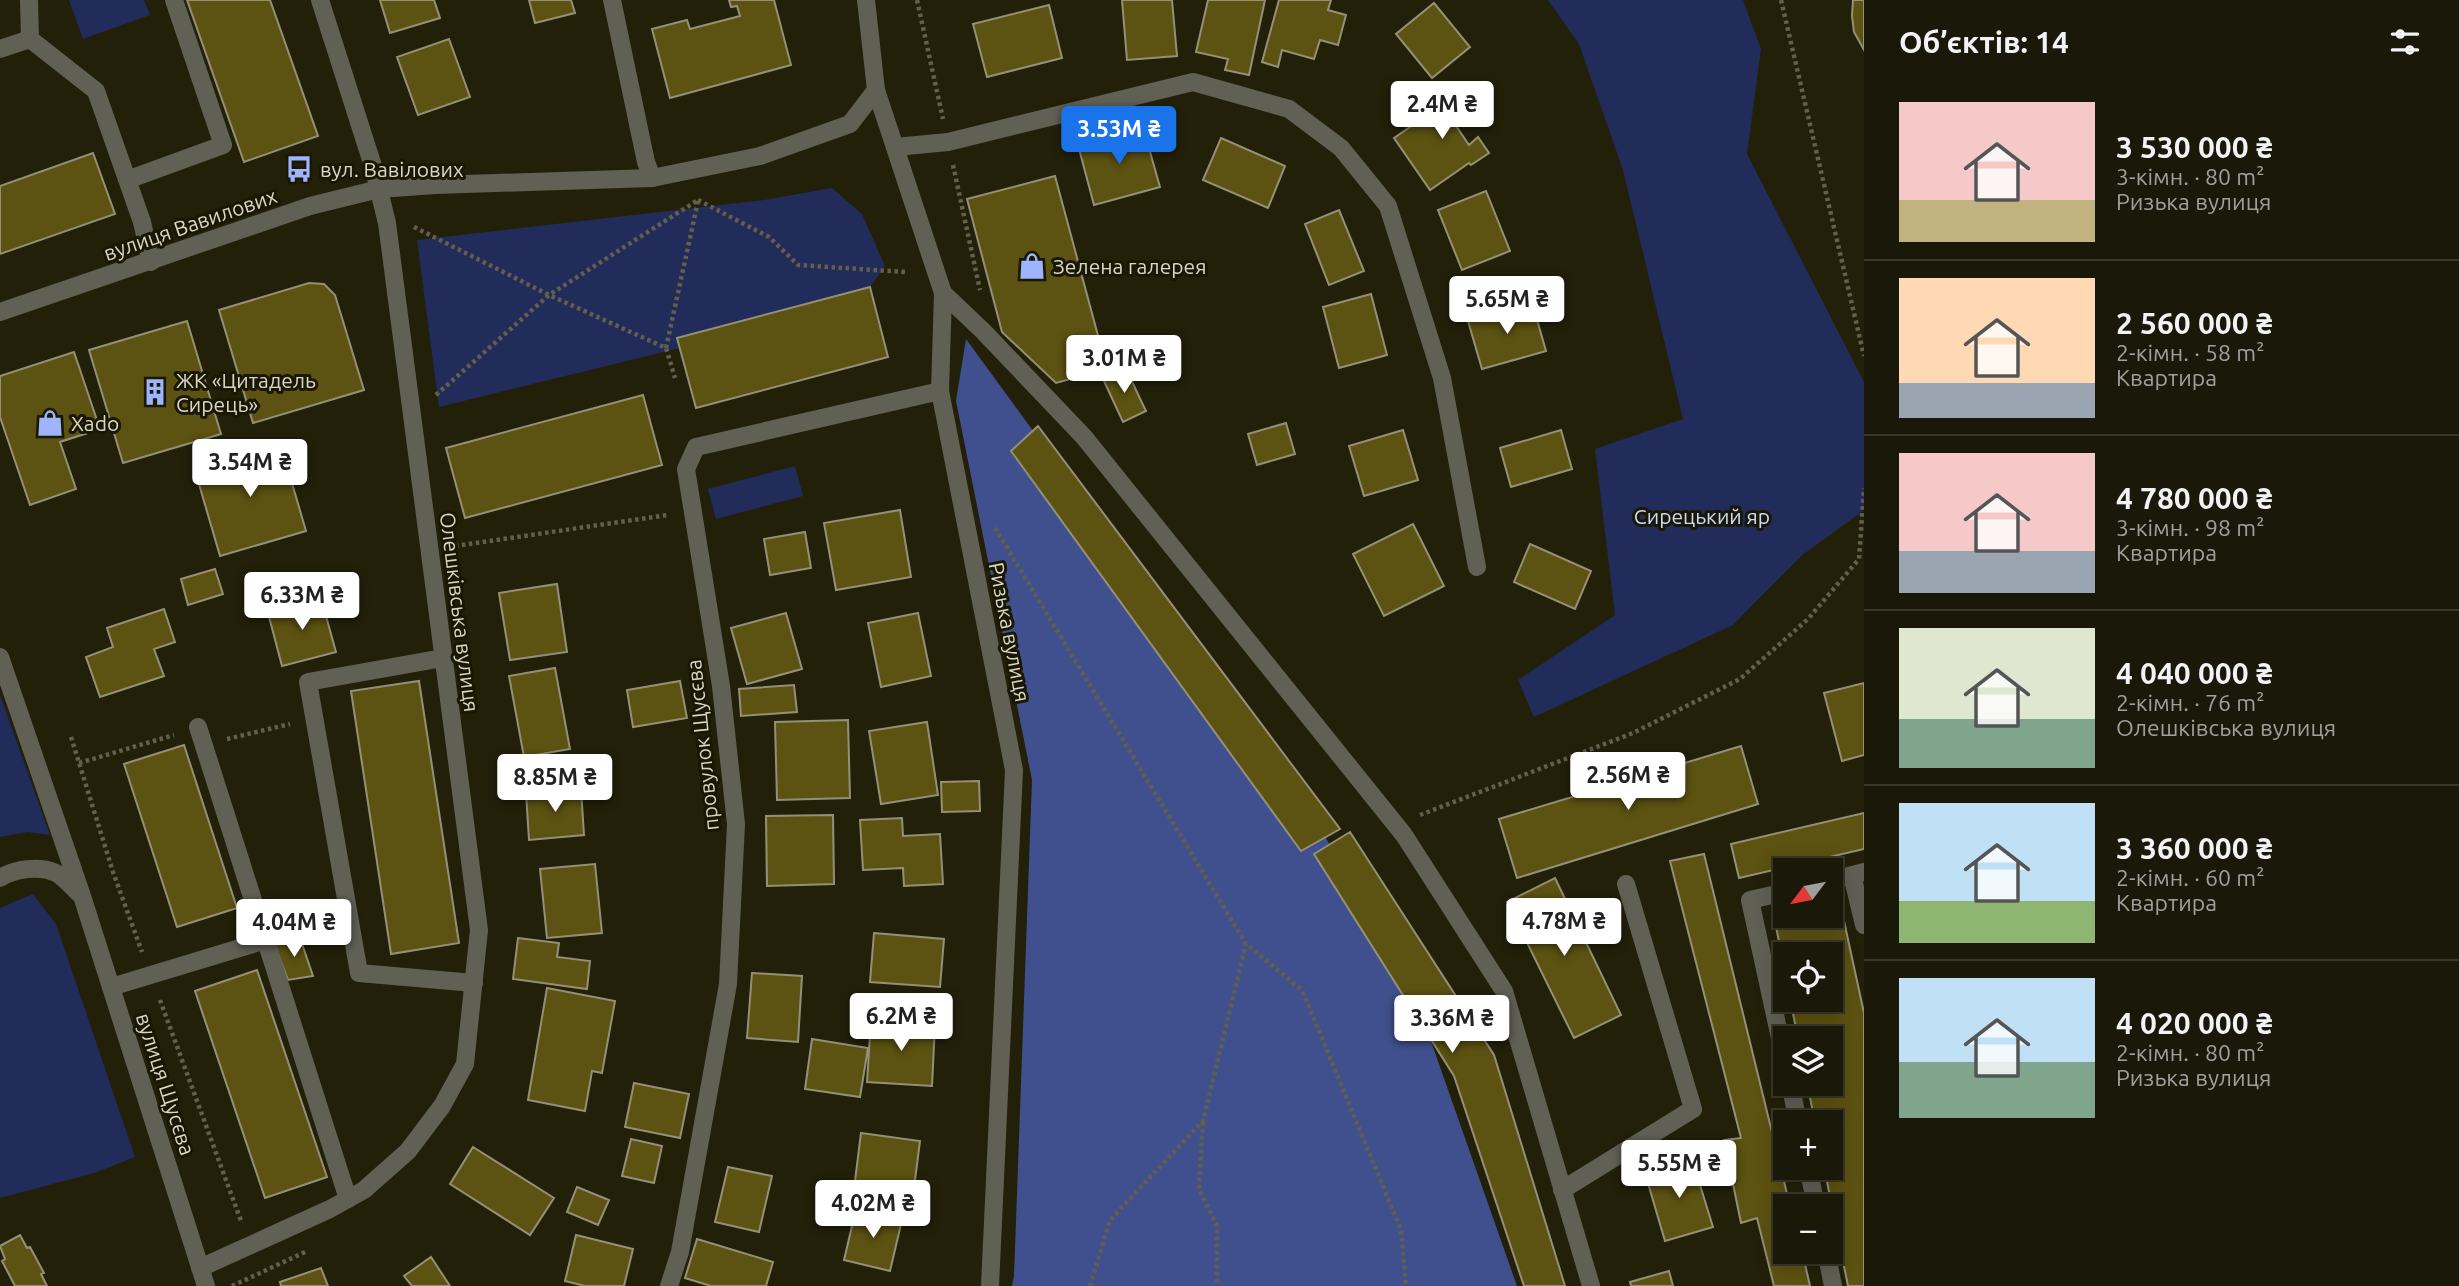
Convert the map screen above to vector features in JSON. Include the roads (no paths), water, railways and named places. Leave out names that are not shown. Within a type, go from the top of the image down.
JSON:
[{"type":"street","points":[[29,0],[30,39],[96,92],[142,222],[151,262]]},
{"type":"street","points":[[128,180],[223,145],[174,0]]},
{"type":"street","name":"Олешківська вулиця","points":[[201,1268],[364,1191],[408,1151],[442,1107],[465,1064],[479,930],[388,237],[373,166],[320,0]]},
{"type":"street","points":[[612,0],[646,162],[652,178]]},
{"type":"street","name":"Ризька вулиця","points":[[866,0],[876,90],[943,293],[940,391],[1014,770],[990,1286]]},
{"type":"street","points":[[0,49],[30,39]]},
{"type":"street","points":[[895,146],[948,142],[1193,82],[1289,109],[1341,148],[1388,206],[1442,378],[1476,566]]},
{"type":"street","name":"вулиця Вавилових","points":[[0,312],[310,206],[379,189],[652,178],[760,156],[850,124],[876,90]]},
{"type":"street","points":[[943,293],[1084,437],[1404,835],[1504,991],[1591,1286]]},
{"type":"street","name":"провулок Щусєва","points":[[669,1286],[680,1252],[728,984],[736,824],[721,686],[686,469],[696,447],[940,391]]},
{"type":"street","name":"вулиця Щусєва","points":[[0,657],[82,896],[206,1286]]},
{"type":"street","points":[[443,657],[309,682],[359,973],[474,983]]},
{"type":"street","points":[[198,727],[348,1199]]},
{"type":"street","points":[[0,878],[9,872],[30,869],[55,872],[82,896]]},
{"type":"street","points":[[1858,874],[1864,925]]},
{"type":"street","points":[[1562,1190],[1693,1109],[1626,884]]},
{"type":"street","points":[[1773,895],[1750,900],[1777,1026]]},
{"type":"street","points":[[111,987],[266,940]]},
{"type":"street","points":[[1829,1264],[1833,1286]]},
{"type":"place","name":"вул. Вавілових","points":[[299,169]]},
{"type":"place","name":"Зелена галерея","points":[[1032,266]]},
{"type":"place","name":"ЖК «Цитадель Сирець»","points":[[155,392]]},
{"type":"place","name":"Xado","points":[[50,423]]},
{"type":"park label","name":"Сирецький яр","points":[[1702,516]]}]
